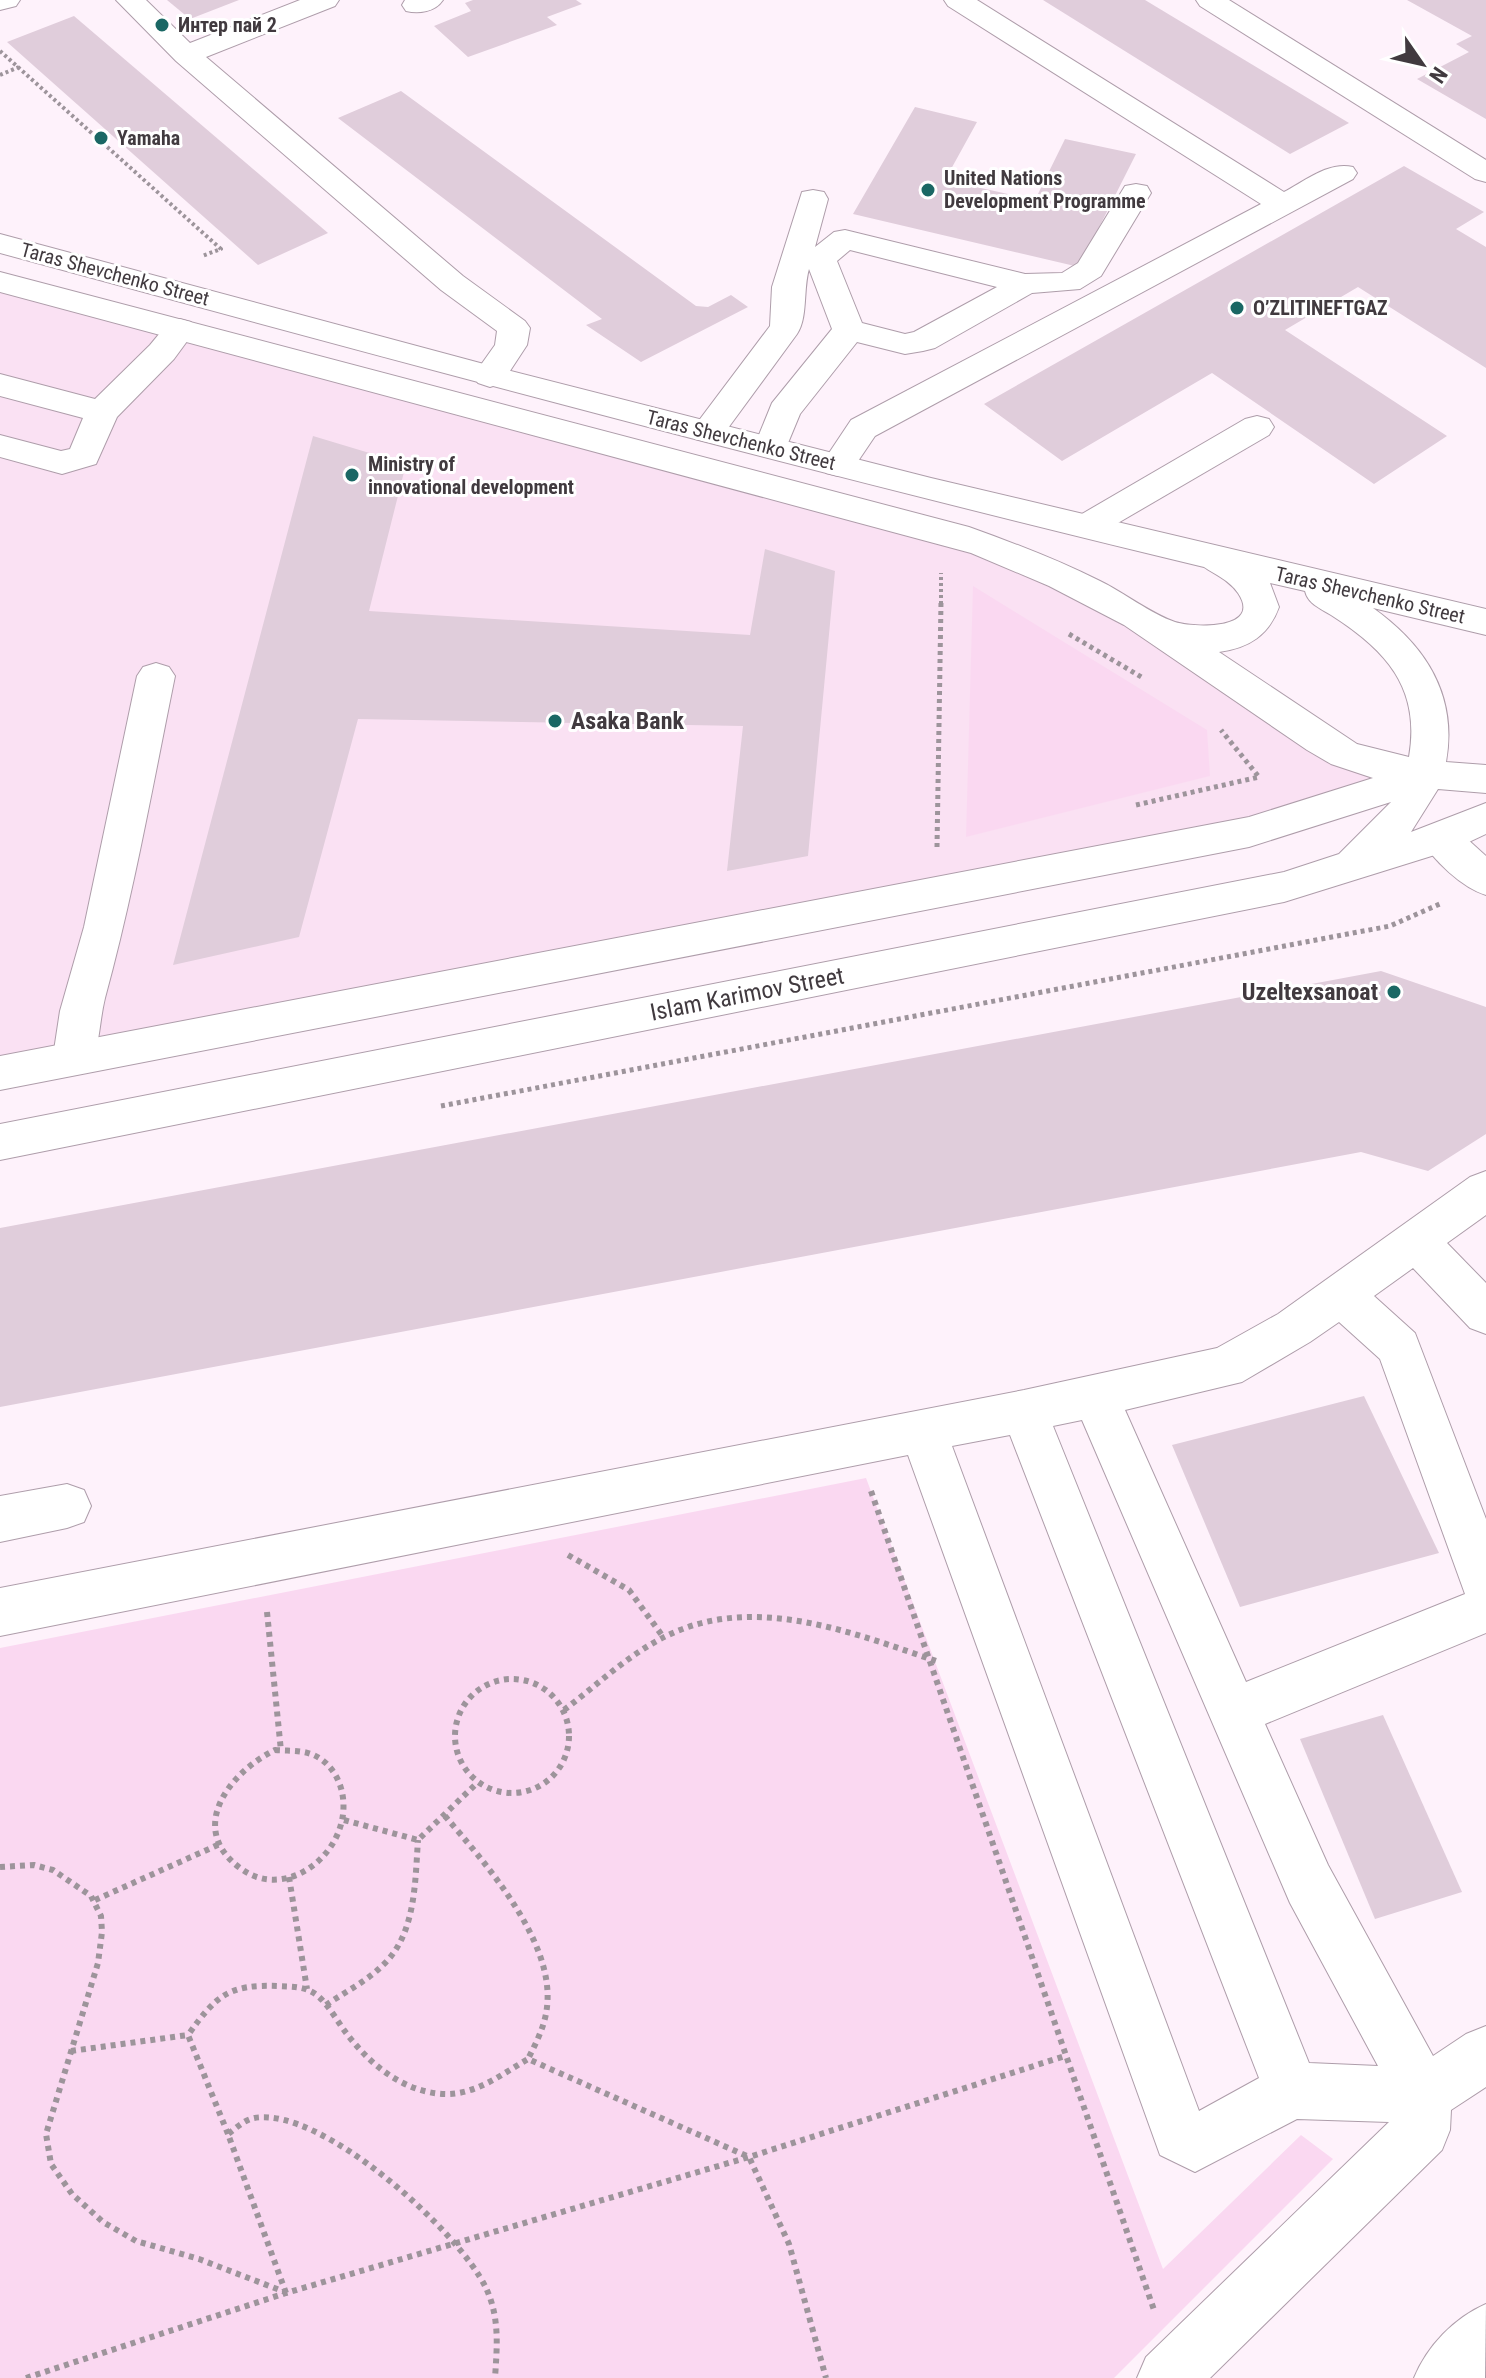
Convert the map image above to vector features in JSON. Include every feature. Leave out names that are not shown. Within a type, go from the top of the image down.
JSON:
[{"type":"main road","points":[[0,2],[6,0]]},
{"type":"main road","points":[[130,0],[186,55],[452,283],[514,328],[511,345],[490,376]]},
{"type":"main road","points":[[186,55],[325,0]]},
{"type":"main road","points":[[958,0],[1281,203]]},
{"type":"main road","points":[[1213,1],[1486,173]]},
{"type":"main road","points":[[838,465],[863,428],[1342,173]]},
{"type":"main road","points":[[849,330],[821,260],[845,239],[1025,284],[1069,282],[1090,269],[1136,193]]},
{"type":"main road","points":[[708,431],[786,327],[788,287],[813,199]]},
{"type":"main road","name":"Taras Shevchenko Street","points":[[0,243],[490,376],[838,465],[1486,622]]},
{"type":"main road","name":"Taras Shevchenko Street","points":[[0,282],[957,535],[1000,550],[1080,586],[1161,631],[1330,746],[1369,765],[1426,775],[1486,779]]},
{"type":"main road","points":[[849,330],[905,344],[923,341],[1025,284]]},
{"type":"main road","points":[[0,446],[62,463],[84,456],[102,412],[162,352],[180,329]]},
{"type":"main road","points":[[771,447],[784,411],[849,330]]},
{"type":"main road","points":[[0,385],[102,412]]},
{"type":"main road","points":[[1087,526],[1257,427]]},
{"type":"main road","points":[[1161,631],[1201,642],[1221,640],[1242,635],[1257,618],[1259,598],[1253,584],[1240,571],[1205,554]]},
{"type":"main road","points":[[1276,572],[1320,591],[1356,613],[1389,640],[1410,664],[1423,687],[1429,709],[1426,775],[1404,813],[1344,871]]},
{"type":"main road","points":[[74,1057],[81,1011],[104,927],[156,676]]},
{"type":"main road","name":"Taras Shevchenko Street","points":[[1301,725],[1318,748],[1325,772],[1319,796],[1304,817]]},
{"type":"main road","points":[[0,1073],[1249,832],[1304,817],[1426,775],[1486,749]]},
{"type":"main road","name":"Islam Karimov Street","points":[[0,1142],[1284,887],[1344,871],[1440,838],[1486,818]]},
{"type":"main road","points":[[1440,838],[1486,880]]},
{"type":"main road","points":[[0,1612],[1024,1411],[1226,1367],[1294,1328],[1486,1190]]},
{"type":"main road","points":[[1416,1241],[1486,1314]]},
{"type":"main road","points":[[1341,1295],[1399,1347],[1486,1585]]},
{"type":"main road","points":[[1095,1396],[1309,1884],[1424,2095],[1422,2130],[1167,2378]]},
{"type":"main road","points":[[1024,1411],[1292,2091]]},
{"type":"main road","points":[[923,1431],[1180,2135],[1195,2144],[1292,2091],[1424,2095],[1486,2054]]},
{"type":"main road","points":[[0,1519],[67,1506]]},
{"type":"main road","points":[[1234,1712],[1486,1609]]},
{"type":"main road","points":[[1444,2378],[1486,2334]]},
{"type":"path","points":[[0,51],[221,249],[201,257]]},
{"type":"path","points":[[0,75],[19,67]]},
{"type":"path","points":[[937,850],[941,564]]},
{"type":"path","points":[[437,1106],[1390,926],[1450,899]]},
{"type":"path","points":[[866,1478],[933,1660],[1065,2056],[1156,2315]]},
{"type":"path","points":[[561,1550],[629,1590],[664,1639]]},
{"type":"path","points":[[265,1595],[281,1751]]},
{"type":"path","points":[[564,1710],[648,1647],[681,1629],[714,1622],[796,1623],[863,1635],[933,1660]]},
{"type":"path","points":[[519,1680],[536,1683],[551,1692],[564,1710],[570,1740],[553,1774],[539,1785],[520,1792],[502,1793],[477,1783],[468,1776],[458,1759],[455,1740],[458,1721],[467,1704],[482,1690],[500,1682],[519,1680]]},
{"type":"path","points":[[295,1750],[314,1755],[329,1765],[341,1783],[346,1804],[344,1820],[332,1848],[316,1866],[272,1880],[250,1875],[232,1863],[220,1844],[216,1829],[217,1808],[225,1788],[238,1771],[256,1758],[281,1751],[295,1750]]},
{"type":"path","points":[[326,2005],[385,1965],[401,1942],[414,1887],[418,1840],[477,1783]]},
{"type":"path","points":[[70,2051],[188,2035],[212,2000],[227,1989],[253,1983],[307,1989],[326,2005],[355,2046],[384,2074],[433,2093],[465,2093],[528,2059],[546,2021],[548,1994],[538,1956],[518,1912],[445,1816]]},
{"type":"path","points":[[344,1820],[418,1840]]},
{"type":"path","points":[[95,1900],[220,1844]]},
{"type":"path","points":[[0,1867],[33,1864],[57,1869],[95,1900],[103,1938],[46,2134],[51,2164],[72,2194],[103,2222],[136,2241],[199,2259],[286,2293]]},
{"type":"path","points":[[289,1877],[307,1989]]},
{"type":"path","points":[[188,2035],[286,2293]]},
{"type":"path","points":[[26,2378],[286,2293],[749,2157],[1065,2056]]},
{"type":"path","points":[[528,2059],[749,2157],[789,2244],[826,2378]]},
{"type":"path","points":[[228,2134],[254,2118],[282,2121],[316,2133],[383,2175],[455,2241],[484,2287],[495,2312],[495,2378]]},
{"type":"shaded area","points":[[0,282],[957,535],[1404,773],[1304,817],[0,1073]]},
{"type":"shaded area","points":[[973,586],[1207,730],[1210,776],[966,837]]},
{"type":"shaded area","points":[[866,1478],[1163,2269],[1301,2135],[1333,2159],[1114,2378],[0,2378],[0,1648]]},
{"type":"building","points":[[167,0],[239,0],[190,19]]},
{"type":"building","points":[[473,0],[576,0],[582,4],[547,17],[557,25],[468,57],[434,26],[471,11],[465,3]]},
{"type":"building","points":[[1043,0],[1145,0],[1349,123],[1290,154]]},
{"type":"building","points":[[1407,0],[1486,0],[1486,119],[1417,79],[1469,52],[1456,44],[1472,36]]},
{"type":"building","points":[[74,16],[328,233],[258,265],[7,42]]},
{"type":"building","points":[[401,91],[696,306],[708,307],[731,295],[748,307],[641,362],[586,325],[602,319],[338,118]]},
{"type":"building","name":"United Nations Development Programme","points":[[915,107],[977,122],[945,180],[1035,200],[1065,139],[1136,154],[1079,267],[853,214]]},
{"type":"building","name":"O’ZLITINEFTGAZ","points":[[1404,166],[1484,212],[1456,229],[1486,247],[1486,368],[1358,287],[1285,330],[1447,436],[1374,484],[1212,373],[1062,461],[984,404]]},
{"type":"building","points":[[313,436],[406,464],[369,611],[750,635],[765,549],[835,571],[808,856],[727,871],[743,726],[358,719],[299,937],[173,965]]},
{"type":"building","points":[[1381,971],[1486,1007],[1486,1134],[1428,1171],[1361,1152],[0,1407],[0,1228]]},
{"type":"building","points":[[1364,1396],[1439,1553],[1240,1607],[1172,1445]]},
{"type":"building","points":[[1383,1715],[1462,1892],[1375,1919],[1300,1739]]},
{"type":"place","name":"Интер пай 2","points":[[162,25]]},
{"type":"place","name":"Yamaha","points":[[101,138]]},
{"type":"place","name":"United Nations Development Programme","points":[[928,190]]},
{"type":"place","name":"O’ZLITINEFTGAZ","points":[[1237,308]]},
{"type":"place","name":"Ministry of innovational development","points":[[352,475]]},
{"type":"place","name":"Asaka Bank","points":[[555,721]]},
{"type":"place","name":"Uzeltexsanoat","points":[[1394,992]]}]
